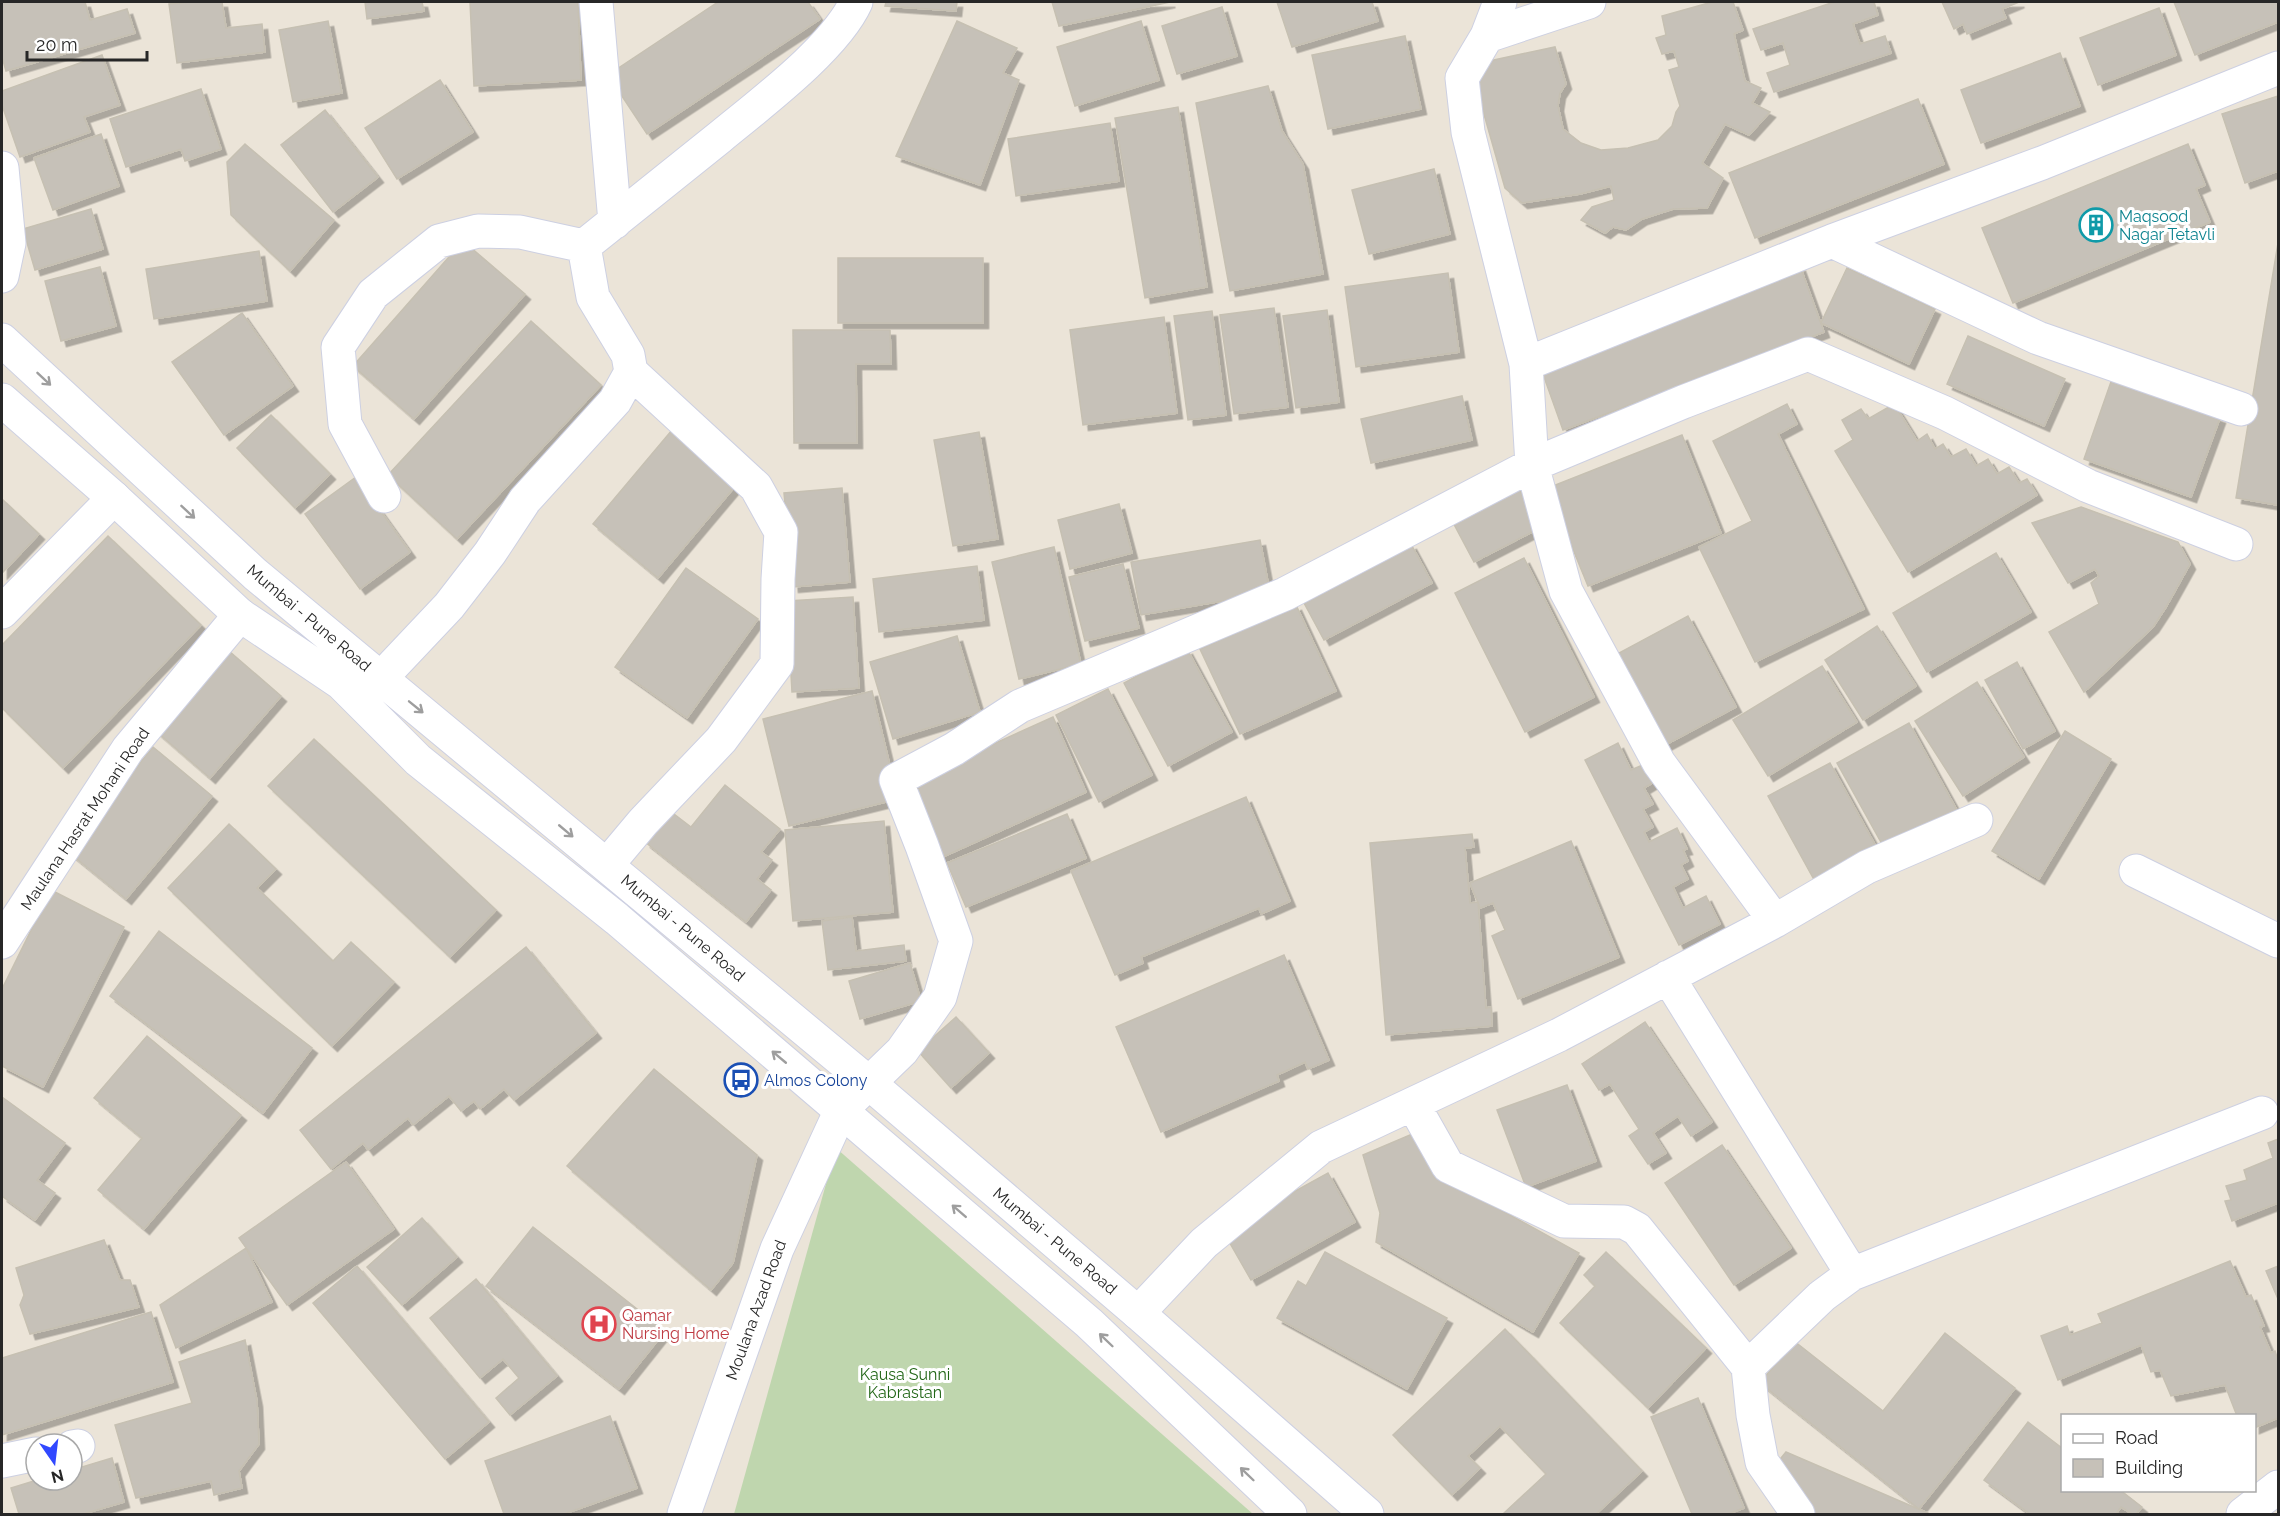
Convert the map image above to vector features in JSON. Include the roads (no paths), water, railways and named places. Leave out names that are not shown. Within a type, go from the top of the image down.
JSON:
[{"type":"street","points":[[596,2],[615,222]]},
{"type":"street","points":[[1500,2],[1487,36],[1462,78],[1467,121],[1526,364],[1532,465],[1566,591],[1659,763],[1775,921]]},
{"type":"street","points":[[1487,36],[1589,2]]},
{"type":"street","points":[[584,246],[773,94],[815,54],[847,6]]},
{"type":"street","points":[[1526,364],[1832,241],[2042,163],[2278,68]]},
{"type":"street","points":[[2,168],[9,243],[2,276]]},
{"type":"street","points":[[384,496],[345,424],[338,348],[373,294],[440,241],[478,231],[520,232],[584,246]]},
{"type":"street","points":[[1832,241],[2038,338],[2241,409]]},
{"type":"street","points":[[584,246],[593,297],[628,355],[631,372],[756,487],[781,532],[777,664],[721,740],[643,822],[607,865]]},
{"type":"street","name":"Mumbai - Pune Road","points":[[2,340],[255,574],[869,1083],[1138,1313],[1367,1515]]},
{"type":"street","points":[[841,1110],[902,1051],[940,996],[956,941],[896,780],[954,749],[1020,706],[1285,594],[1532,465],[1683,402],[1808,354],[1945,413],[2088,486],[2236,544]]},
{"type":"street","points":[[381,678],[449,606],[490,553],[525,500],[615,402],[631,372]]},
{"type":"street","name":"Mumbai - Pune Road","points":[[2,400],[114,498],[240,615],[341,683],[418,760],[617,919],[1089,1323],[1290,1515]]},
{"type":"street","points":[[2,612],[114,498]]},
{"type":"street","name":"Maulana Hasrat Mohani Road","points":[[2,942],[12,903],[128,749],[240,615]]},
{"type":"street","points":[[1138,1313],[1203,1243],[1321,1147],[1559,1035],[1775,921],[1867,867],[1976,820]]},
{"type":"street","points":[[2136,871],[2278,941]]},
{"type":"street","points":[[1668,977],[1852,1274]]},
{"type":"street","points":[[1413,1104],[1448,1166],[1564,1221],[1624,1222],[1637,1229],[1748,1367],[1753,1415],[1762,1462],[1798,1515]]},
{"type":"street","name":"Moulana Azad Road","points":[[684,1515],[777,1249],[841,1110]]},
{"type":"street","points":[[1748,1367],[1822,1296],[1852,1274],[2262,1113]]},
{"type":"street","points":[[2,1461],[24,1456]]},
{"type":"street","points":[[2243,1515],[2278,1487]]},
{"type":"place","name":"Maqsood Nagar Tetavli","points":[[2096,225]]},
{"type":"place","name":"Almos Colony","points":[[741,1080]]},
{"type":"place","name":"Qamar Nursing Home","points":[[599,1324]]},
{"type":"park label","name":"Kausa Sunni Kabrastan","points":[[905,1383]]}]
